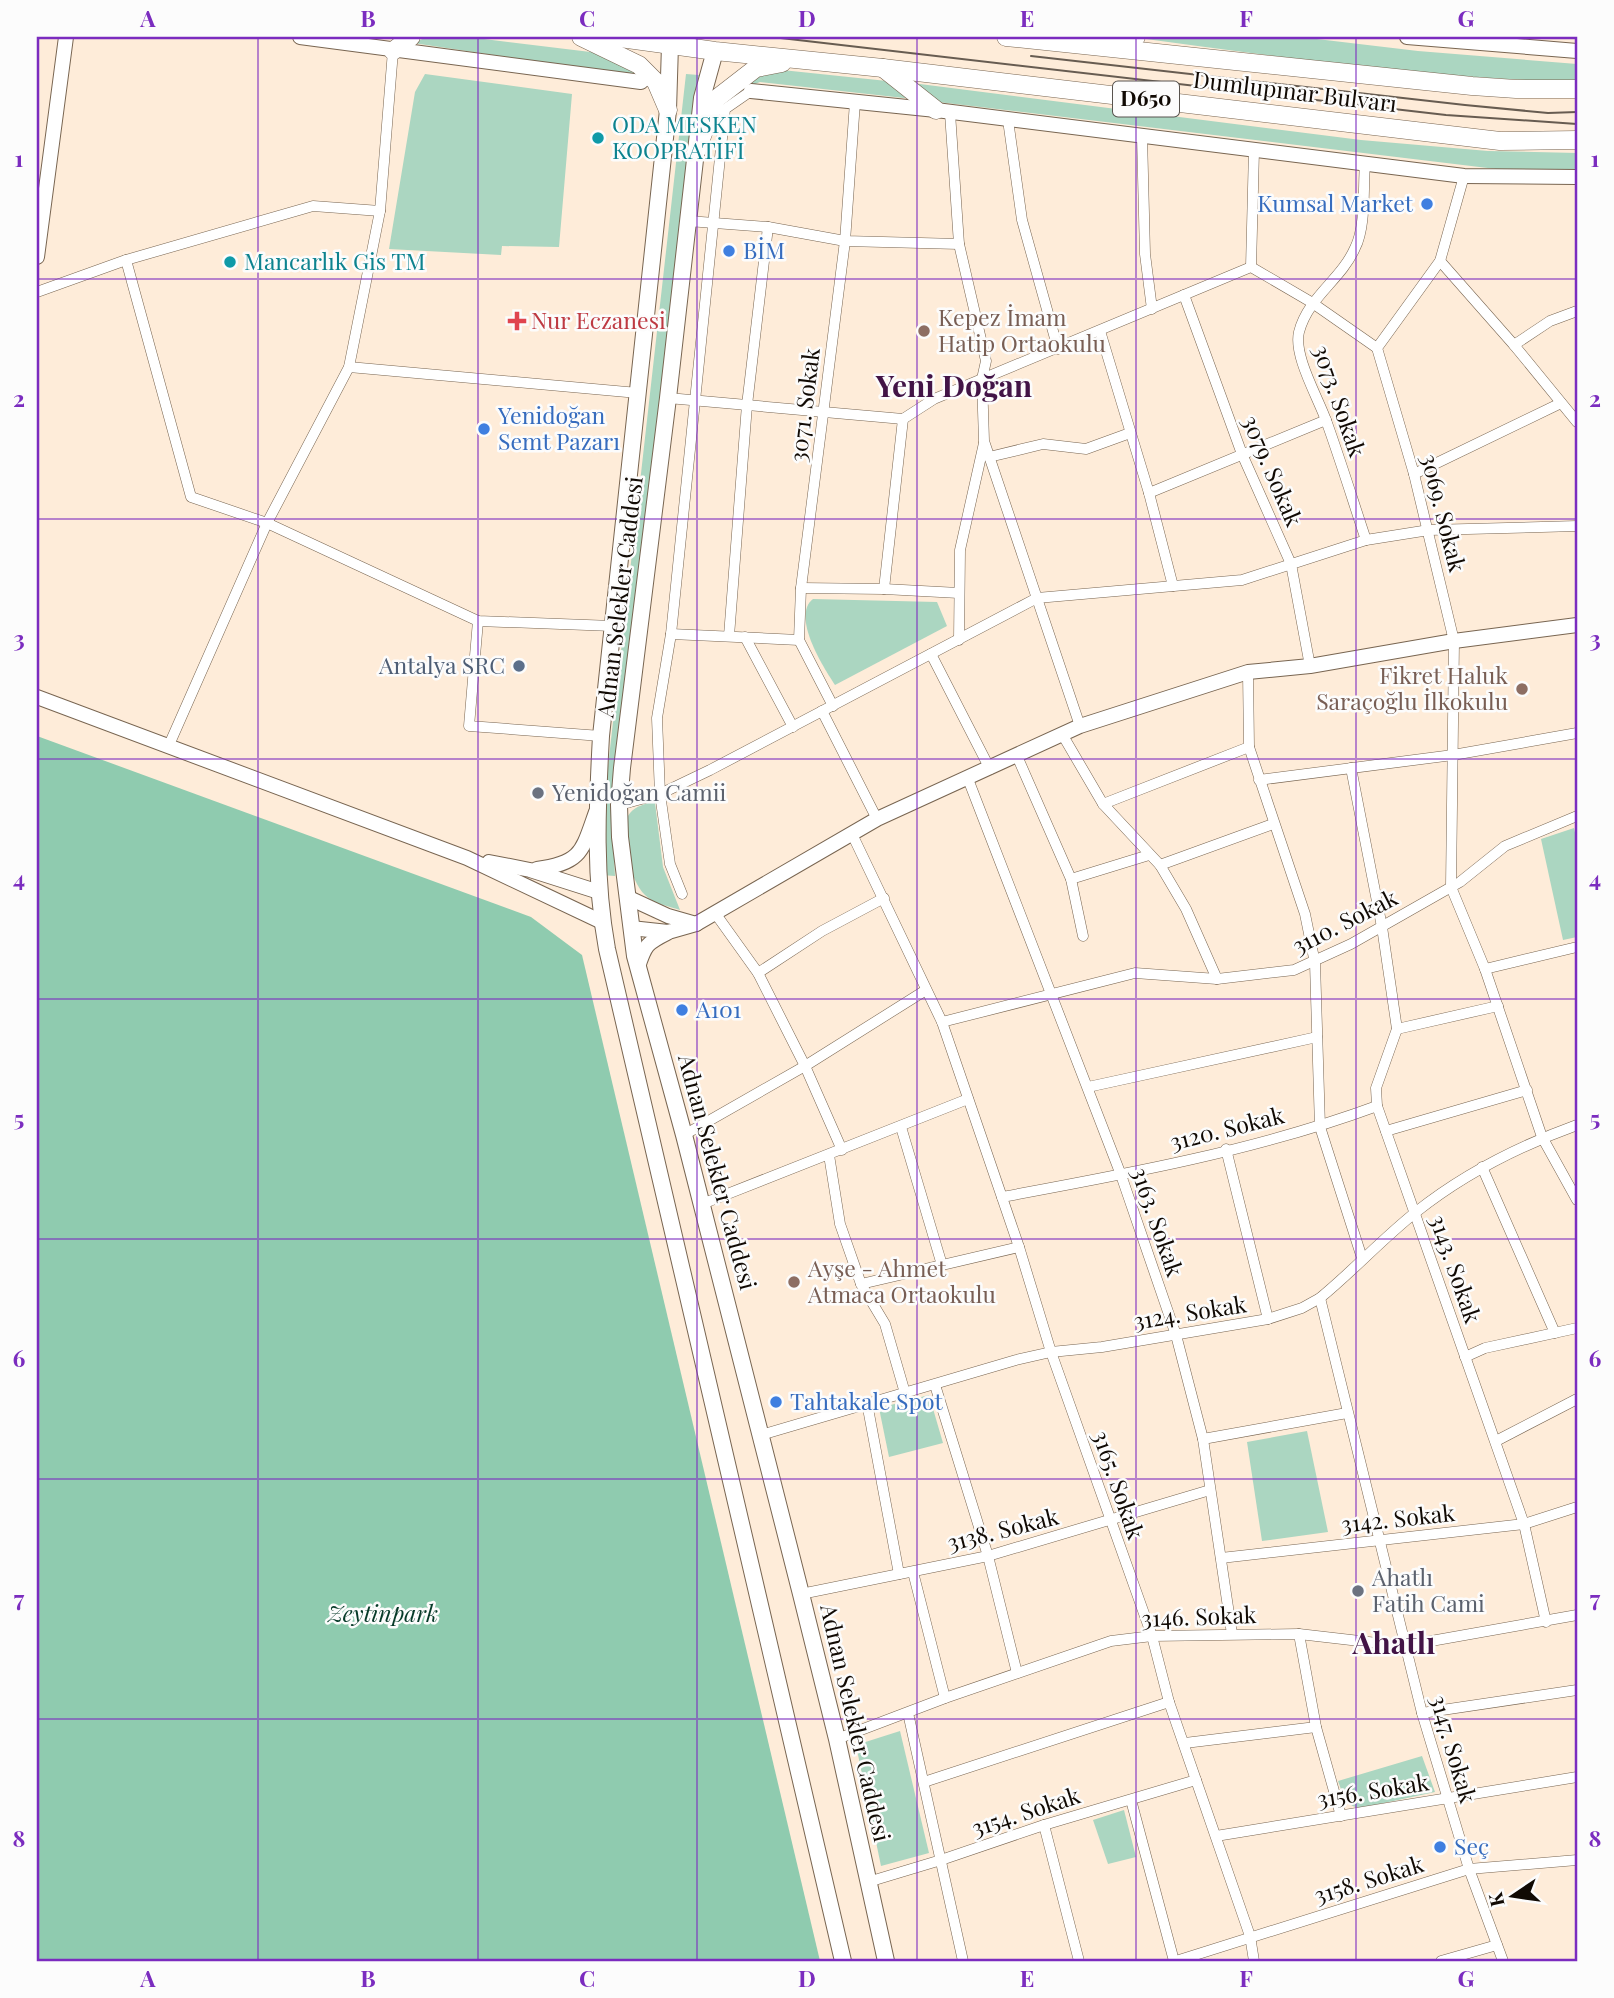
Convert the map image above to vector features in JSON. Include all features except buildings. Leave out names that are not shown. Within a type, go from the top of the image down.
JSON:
[{"type":"highway","points":[[393,51],[411,37]]},
{"type":"highway","points":[[582,37],[639,65],[656,82],[668,110]]},
{"type":"highway","name":"Dumlupınar Bulvarı","points":[[613,37],[717,44],[800,60],[1500,141],[1577,140]]},
{"type":"highway","name":"Dumlupınar Bulvarı","points":[[1006,37],[1472,86],[1577,89]]},
{"type":"highway","points":[[1102,48],[1136,37]]},
{"type":"highway","points":[[696,152],[716,99],[756,68],[800,60]]},
{"type":"highway","points":[[883,68],[943,111]]},
{"type":"main road","name":"Adnan Selekler Caddesi","points":[[670,41],[668,110],[601,736],[597,810],[599,892],[602,922],[842,1961]]},
{"type":"main road","name":"Adnan Selekler Caddesi","points":[[717,44],[702,98],[619,805],[627,897],[638,967],[702,1204],[801,1594],[837,1739],[886,1961]]},
{"type":"main road","points":[[599,892],[627,897]]},
{"type":"main road","points":[[602,922],[631,928]]},
{"type":"street","points":[[37,257],[43,164],[66,37]]},
{"type":"street","points":[[300,37],[641,82]]},
{"type":"street","points":[[1407,37],[1486,41],[1577,51]]},
{"type":"street","points":[[169,745],[267,523],[349,367],[380,211],[393,51]]},
{"type":"street","points":[[682,894],[670,864],[660,794],[657,718],[671,634],[725,109],[751,91],[943,111],[1464,176],[1577,177]]},
{"type":"street","name":"3071. Sokak","points":[[833,706],[799,640],[801,588],[845,241],[855,102]]},
{"type":"street","points":[[943,111],[959,244],[986,360],[982,379],[984,441],[960,550],[959,640]]},
{"type":"street","points":[[1008,120],[1022,220],[1058,348]]},
{"type":"street","points":[[1142,136],[1145,254],[1152,309]]},
{"type":"street","points":[[1251,267],[1254,150]]},
{"type":"street","name":"3073. Sokak","points":[[1365,163],[1361,229],[1356,248],[1331,283],[1311,303],[1298,334],[1300,356],[1326,420],[1366,540]]},
{"type":"street","points":[[1251,267],[1311,303],[1377,348],[1440,261],[1464,176]]},
{"type":"street","points":[[37,292],[126,260],[313,206],[380,211]]},
{"type":"street","points":[[688,221],[768,227],[845,241],[959,244]]},
{"type":"street","points":[[729,636],[747,405],[768,227]]},
{"type":"street","points":[[126,260],[191,497],[267,523],[478,621],[613,626]]},
{"type":"street","points":[[1440,261],[1577,421]]},
{"type":"street","points":[[668,398],[903,419],[933,399],[1251,267]]},
{"type":"street","name":"3079. Sokak","points":[[1184,295],[1242,454],[1291,564],[1310,666]]},
{"type":"street","points":[[1514,345],[1550,321],[1577,311]]},
{"type":"street","points":[[1100,331],[1149,493],[1173,586]]},
{"type":"street","name":"3069. Sokak","points":[[1377,348],[1429,530],[1454,641],[1451,887]]},
{"type":"street","points":[[349,367],[638,393]]},
{"type":"street","points":[[1414,474],[1560,403]]},
{"type":"street","points":[[884,589],[903,419]]},
{"type":"street","points":[[1149,493],[1326,420]]},
{"type":"street","points":[[989,457],[1043,443],[1086,449],[1130,433]]},
{"type":"street","points":[[984,441],[1080,726]]},
{"type":"street","points":[[619,805],[660,794],[1037,598],[1242,579],[1366,540],[1429,530],[1577,526]]},
{"type":"street","points":[[801,588],[959,593]]},
{"type":"street","points":[[478,621],[469,726],[601,736]]},
{"type":"street","points":[[638,967],[648,942],[668,932],[696,924],[877,819],[1080,726],[1248,672],[1310,666],[1454,641],[1577,625]]},
{"type":"street","points":[[671,634],[799,640]]},
{"type":"street","points":[[745,637],[793,727]]},
{"type":"street","points":[[931,654],[990,769]]},
{"type":"street","points":[[1248,672],[1249,747],[1305,914],[1315,963],[1320,1127],[1362,1258]]},
{"type":"street","name":"Adnan Selekler Caddesi","points":[[37,697],[467,858],[602,922]]},
{"type":"street","points":[[822,711],[877,819]]},
{"type":"street","points":[[1259,780],[1453,755],[1577,733]]},
{"type":"street","points":[[1062,734],[1102,804],[1160,865],[1186,909],[1217,979]]},
{"type":"street","points":[[1102,804],[1249,747]]},
{"type":"street","points":[[1017,756],[1071,879],[1083,936]]},
{"type":"street","name":"3143. Sokak","points":[[1351,768],[1382,927],[1397,1029],[1376,1088],[1377,1106],[1524,1524],[1546,1622]]},
{"type":"street","name":"3163. Sokak","points":[[968,779],[1121,1175],[1176,1335],[1203,1439],[1232,1634]]},
{"type":"street","name":"Adnan Selekler Caddesi","points":[[530,870],[560,866],[579,853],[597,810]]},
{"type":"street","name":"3110. Sokak","points":[[942,1022],[1135,973],[1217,979],[1294,970],[1315,963],[1451,887],[1505,846],[1577,817]]},
{"type":"street","points":[[1160,865],[1273,824]]},
{"type":"street","name":"3165. Sokak","points":[[852,834],[942,1022],[1019,1247],[1051,1352],[1152,1636],[1170,1702],[1250,1936],[1254,1961]]},
{"type":"street","points":[[1071,879],[1149,855]]},
{"type":"street","name":"Adnan Selekler Caddesi","points":[[467,858],[530,870],[599,892]]},
{"type":"street","points":[[1451,887],[1485,970],[1542,1138],[1577,1200]]},
{"type":"street","points":[[627,897],[668,916],[696,924]]},
{"type":"street","points":[[758,973],[822,931],[884,898]]},
{"type":"street","points":[[715,913],[758,973],[805,1066],[842,1150]]},
{"type":"street","points":[[631,928],[668,932]]},
{"type":"street","points":[[1485,970],[1577,947]]},
{"type":"street","points":[[684,1135],[805,1066],[926,990]]},
{"type":"street","points":[[1397,1029],[1498,1006]]},
{"type":"street","points":[[1088,1087],[1317,1037]]},
{"type":"street","points":[[1386,1131],[1527,1090]]},
{"type":"street","points":[[702,1204],[901,1127],[968,1098]]},
{"type":"street","name":"3120. Sokak","points":[[1002,1197],[1121,1175],[1320,1127],[1377,1106]]},
{"type":"street","name":"3124. Sokak","points":[[761,1435],[1016,1360],[1051,1352],[1102,1347],[1268,1319],[1301,1308],[1320,1298],[1415,1213],[1482,1167],[1542,1138],[1577,1125]]},
{"type":"street","points":[[901,1127],[942,1265]]},
{"type":"street","points":[[1226,1149],[1268,1319]]},
{"type":"street","points":[[829,1155],[840,1224],[862,1284],[885,1324],[905,1393]]},
{"type":"street","points":[[1482,1167],[1556,1333]]},
{"type":"street","points":[[862,1284],[1019,1247]]},
{"type":"street","name":"3147. Sokak","points":[[1320,1298],[1403,1646],[1446,1798],[1503,1961]]},
{"type":"street","points":[[1465,1357],[1485,1348],[1577,1328]]},
{"type":"street","points":[[935,1385],[988,1556],[1017,1673]]},
{"type":"street","points":[[1496,1441],[1577,1399]]},
{"type":"street","points":[[867,1403],[900,1574]]},
{"type":"street","points":[[1203,1439],[1347,1413]]},
{"type":"street","name":"3138. Sokak","points":[[801,1594],[988,1556],[1210,1490]]},
{"type":"street","name":"3142. Sokak","points":[[1221,1558],[1524,1524],[1577,1507]]},
{"type":"street","points":[[913,1572],[945,1698]]},
{"type":"street","name":"3146. Sokak","points":[[837,1739],[945,1698],[1111,1641],[1152,1636],[1299,1633],[1403,1646],[1577,1615]]},
{"type":"street","points":[[1299,1633],[1316,1727],[1340,1816]]},
{"type":"street","points":[[1422,1713],[1577,1690]]},
{"type":"street","points":[[924,1782],[1170,1702]]},
{"type":"street","points":[[908,1713],[963,1961]]},
{"type":"street","points":[[1185,1743],[1316,1727]]},
{"type":"street","name":"3156. Sokak","points":[[1216,1836],[1577,1777]]},
{"type":"street","name":"3154. Sokak","points":[[868,1882],[1044,1825],[1196,1780]]},
{"type":"street","points":[[1131,1800],[1175,1961]]},
{"type":"street","points":[[1044,1825],[1079,1961]]},
{"type":"street","name":"3158. Sokak","points":[[1175,1961],[1469,1869],[1577,1860]]},
{"type":"street","points":[[1441,1961],[1497,1945]]},
{"type":"green space","points":[[427,37],[468,37],[607,54],[639,72],[635,76],[413,43]]},
{"type":"green space","points":[[1131,37],[1300,37],[1418,51],[1577,64],[1577,82],[1409,71]]},
{"type":"green space","points":[[782,70],[887,81],[913,99],[760,82],[745,88],[757,73]]},
{"type":"green space","points":[[425,74],[572,94],[559,247],[502,246],[501,255],[389,249],[415,92]]},
{"type":"green space","points":[[686,74],[699,75],[611,804],[615,876],[601,875],[604,802]]},
{"type":"green space","points":[[912,83],[1361,140],[1488,151],[1577,153],[1577,169],[1496,169],[938,102]]},
{"type":"green space","points":[[813,599],[937,602],[947,626],[835,685],[811,642],[807,629],[807,607]]},
{"type":"green space","name":"Zeytinpark","points":[[37,736],[531,917],[582,955],[820,1961],[37,1961]]},
{"type":"green space","points":[[655,803],[663,867],[680,910],[657,903],[645,895],[635,879],[627,857],[625,834],[628,816],[635,808]]},
{"type":"green space","points":[[1574,828],[1577,842],[1577,937],[1563,940],[1541,839]]},
{"type":"green space","points":[[929,1395],[943,1443],[889,1457],[879,1408]]},
{"type":"green space","points":[[1307,1431],[1328,1532],[1262,1541],[1247,1442]]},
{"type":"green space","points":[[900,1731],[929,1853],[881,1866],[856,1745]]},
{"type":"green space","points":[[1422,1756],[1435,1792],[1361,1808],[1351,1805],[1343,1795],[1338,1781]]},
{"type":"green space","points":[[1124,1810],[1136,1857],[1108,1864],[1093,1820]]},
{"type":"tram line","points":[[772,37],[1446,115],[1577,124]]},
{"type":"tram line","points":[[1031,56],[1465,105],[1548,113],[1577,112]]},
{"type":"place","name":"ODA MESKEN KOOPRATİFİ","points":[[598,138]]},
{"type":"place","name":"Kumsal Market","points":[[1427,204]]},
{"type":"place","name":"BİM","points":[[729,251]]},
{"type":"place","name":"Mancarlık Gis TM","points":[[230,262]]},
{"type":"place","name":"Nur Eczanesi","points":[[517,321]]},
{"type":"place","name":"Kepez İmam Hatip Ortaokulu","points":[[924,331]]},
{"type":"place","name":"Yenidoğan Semt Pazarı","points":[[484,429]]},
{"type":"place","name":"Antalya SRC","points":[[519,666]]},
{"type":"place","name":"Fikret Haluk Saraçoğlu İlkokulu","points":[[1522,689]]},
{"type":"place","name":"Yenidoğan Camii","points":[[538,793]]},
{"type":"place","name":"A101","points":[[682,1010]]},
{"type":"place","name":"Ayşe - Ahmet Atmaca Ortaokulu","points":[[794,1282]]},
{"type":"place","name":"Tahtakale Spot","points":[[776,1402]]},
{"type":"place","name":"Ahatlı Fatih Cami","points":[[1358,1591]]},
{"type":"place","name":"Seç","points":[[1440,1847]]},
{"type":"district","name":"Yeni Doğan","points":[[954,387]]},
{"type":"district","name":"Ahatlı","points":[[1394,1644]]}]
